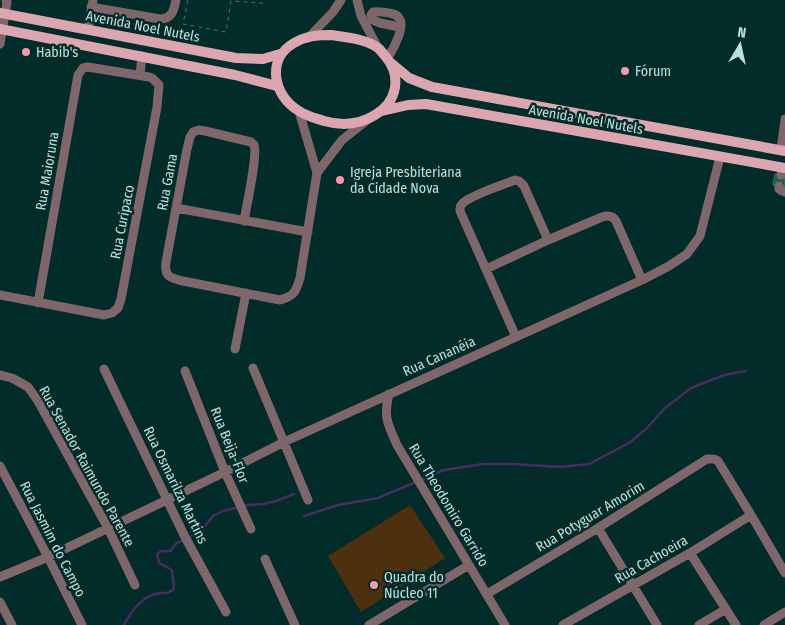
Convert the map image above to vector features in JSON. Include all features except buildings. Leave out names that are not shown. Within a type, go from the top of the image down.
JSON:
[{"type":"main road","name":"Avenida Noel Nutels","points":[[3,13],[236,58],[263,59],[280,54]]},
{"type":"main road","points":[[1,30],[142,56],[235,75],[277,86]]},
{"type":"main road","points":[[331,35],[358,39],[378,48],[389,61],[395,80],[395,90],[390,103],[382,111],[366,121],[348,125],[328,122],[298,111],[288,102],[277,86],[276,73],[280,54],[293,43],[310,36],[331,35]]},
{"type":"main road","name":"Avenida Noel Nutels","points":[[389,61],[409,78],[432,87],[783,151]]},
{"type":"main road","name":"Avenida Noel Nutels","points":[[382,111],[408,105],[426,104],[782,170]]},
{"type":"street","points":[[88,29],[92,4],[160,19],[168,18],[172,14],[176,0]]},
{"type":"street","points":[[310,36],[333,12],[341,0]]},
{"type":"street","points":[[357,0],[361,16],[378,48]]},
{"type":"street","points":[[0,44],[3,13],[7,1]]},
{"type":"street","points":[[389,61],[398,41],[400,27]]},
{"type":"street","points":[[140,75],[142,56]]},
{"type":"street","name":"Rua Maioruna","points":[[38,303],[78,75],[83,68],[88,67],[140,75]]},
{"type":"street","name":"Rua Curipaco","points":[[38,303],[104,315],[112,313],[118,308],[157,107],[159,85],[152,78],[140,75]]},
{"type":"street","points":[[298,111],[318,173]]},
{"type":"street","points":[[783,151],[785,119]]},
{"type":"street","points":[[235,349],[246,293],[280,300],[292,296],[296,290],[300,278],[318,173],[342,140],[366,121]]},
{"type":"street","name":"Rua Gama","points":[[244,221],[255,153],[254,146],[251,142],[205,131],[193,132],[190,137],[165,270],[167,275],[172,278],[246,293]]},
{"type":"street","name":"Rua Cananéia","points":[[0,578],[48,557],[284,442],[642,280],[669,266],[687,254],[700,236],[720,157]]},
{"type":"street","points":[[516,337],[460,211],[460,206],[467,200],[515,180],[519,181],[524,186],[548,240]]},
{"type":"street","points":[[176,208],[308,232]]},
{"type":"street","points":[[486,269],[605,216],[614,218],[642,280]]},
{"type":"street","points":[[0,295],[38,303]]},
{"type":"street","points":[[253,368],[308,500]]},
{"type":"street","name":"Rua Osmarilza Martins","points":[[104,370],[185,537],[226,612]]},
{"type":"street","name":"Rua Beija-Flor","points":[[185,371],[225,472],[251,529]]},
{"type":"street","name":"Rua Senador Raimundo Parente","points":[[0,375],[12,378],[28,387],[38,401],[108,528],[135,586]]},
{"type":"street","name":"Rua Theodomiro Garrido","points":[[388,394],[386,416],[388,426],[397,445],[506,625]]},
{"type":"street","name":"Rua Potyguar Amorim","points":[[487,594],[707,460],[714,459],[718,461],[751,515]]},
{"type":"street","name":"Rua Jasmim do Campo","points":[[0,466],[82,625]]},
{"type":"street","points":[[751,515],[785,573]]},
{"type":"street","name":"Rua Cachoeira","points":[[564,625],[690,553],[751,515]]},
{"type":"street","points":[[598,528],[657,625]]},
{"type":"street","points":[[690,553],[736,625]]},
{"type":"street","points":[[264,559],[296,625]]},
{"type":"street","points":[[369,625],[468,565]]},
{"type":"street","points":[[0,602],[12,625]]},
{"type":"street","points":[[699,625],[726,609]]},
{"type":"street","points":[[764,625],[785,612]]},
{"type":"path","points":[[188,0],[183,24],[226,32],[231,1],[263,3],[264,0]]},
{"type":"shaded area","name":"Quadra do Núcleo 11","points":[[410,505],[445,558],[361,612],[328,556]]},
{"type":"waterway","points":[[304,516],[338,505],[378,498],[444,470],[483,464],[561,467],[589,464],[629,443],[646,429],[665,408],[691,388],[724,375],[746,371]]},
{"type":"waterway","points":[[188,538],[201,531],[213,516],[223,511],[276,501],[294,494]]},
{"type":"waterway","points":[[124,625],[133,611],[145,599],[174,589],[172,570],[159,563],[157,554],[161,551],[171,551],[176,544],[183,540]]},
{"type":"place","name":"Habib's","points":[[26,52]]},
{"type":"place","name":"Fórum","points":[[625,71]]},
{"type":"place","name":"Igreja Presbiteriana da Cidade Nova","points":[[340,180]]},
{"type":"place","name":"Quadra do Núcleo 11","points":[[374,585]]}]
